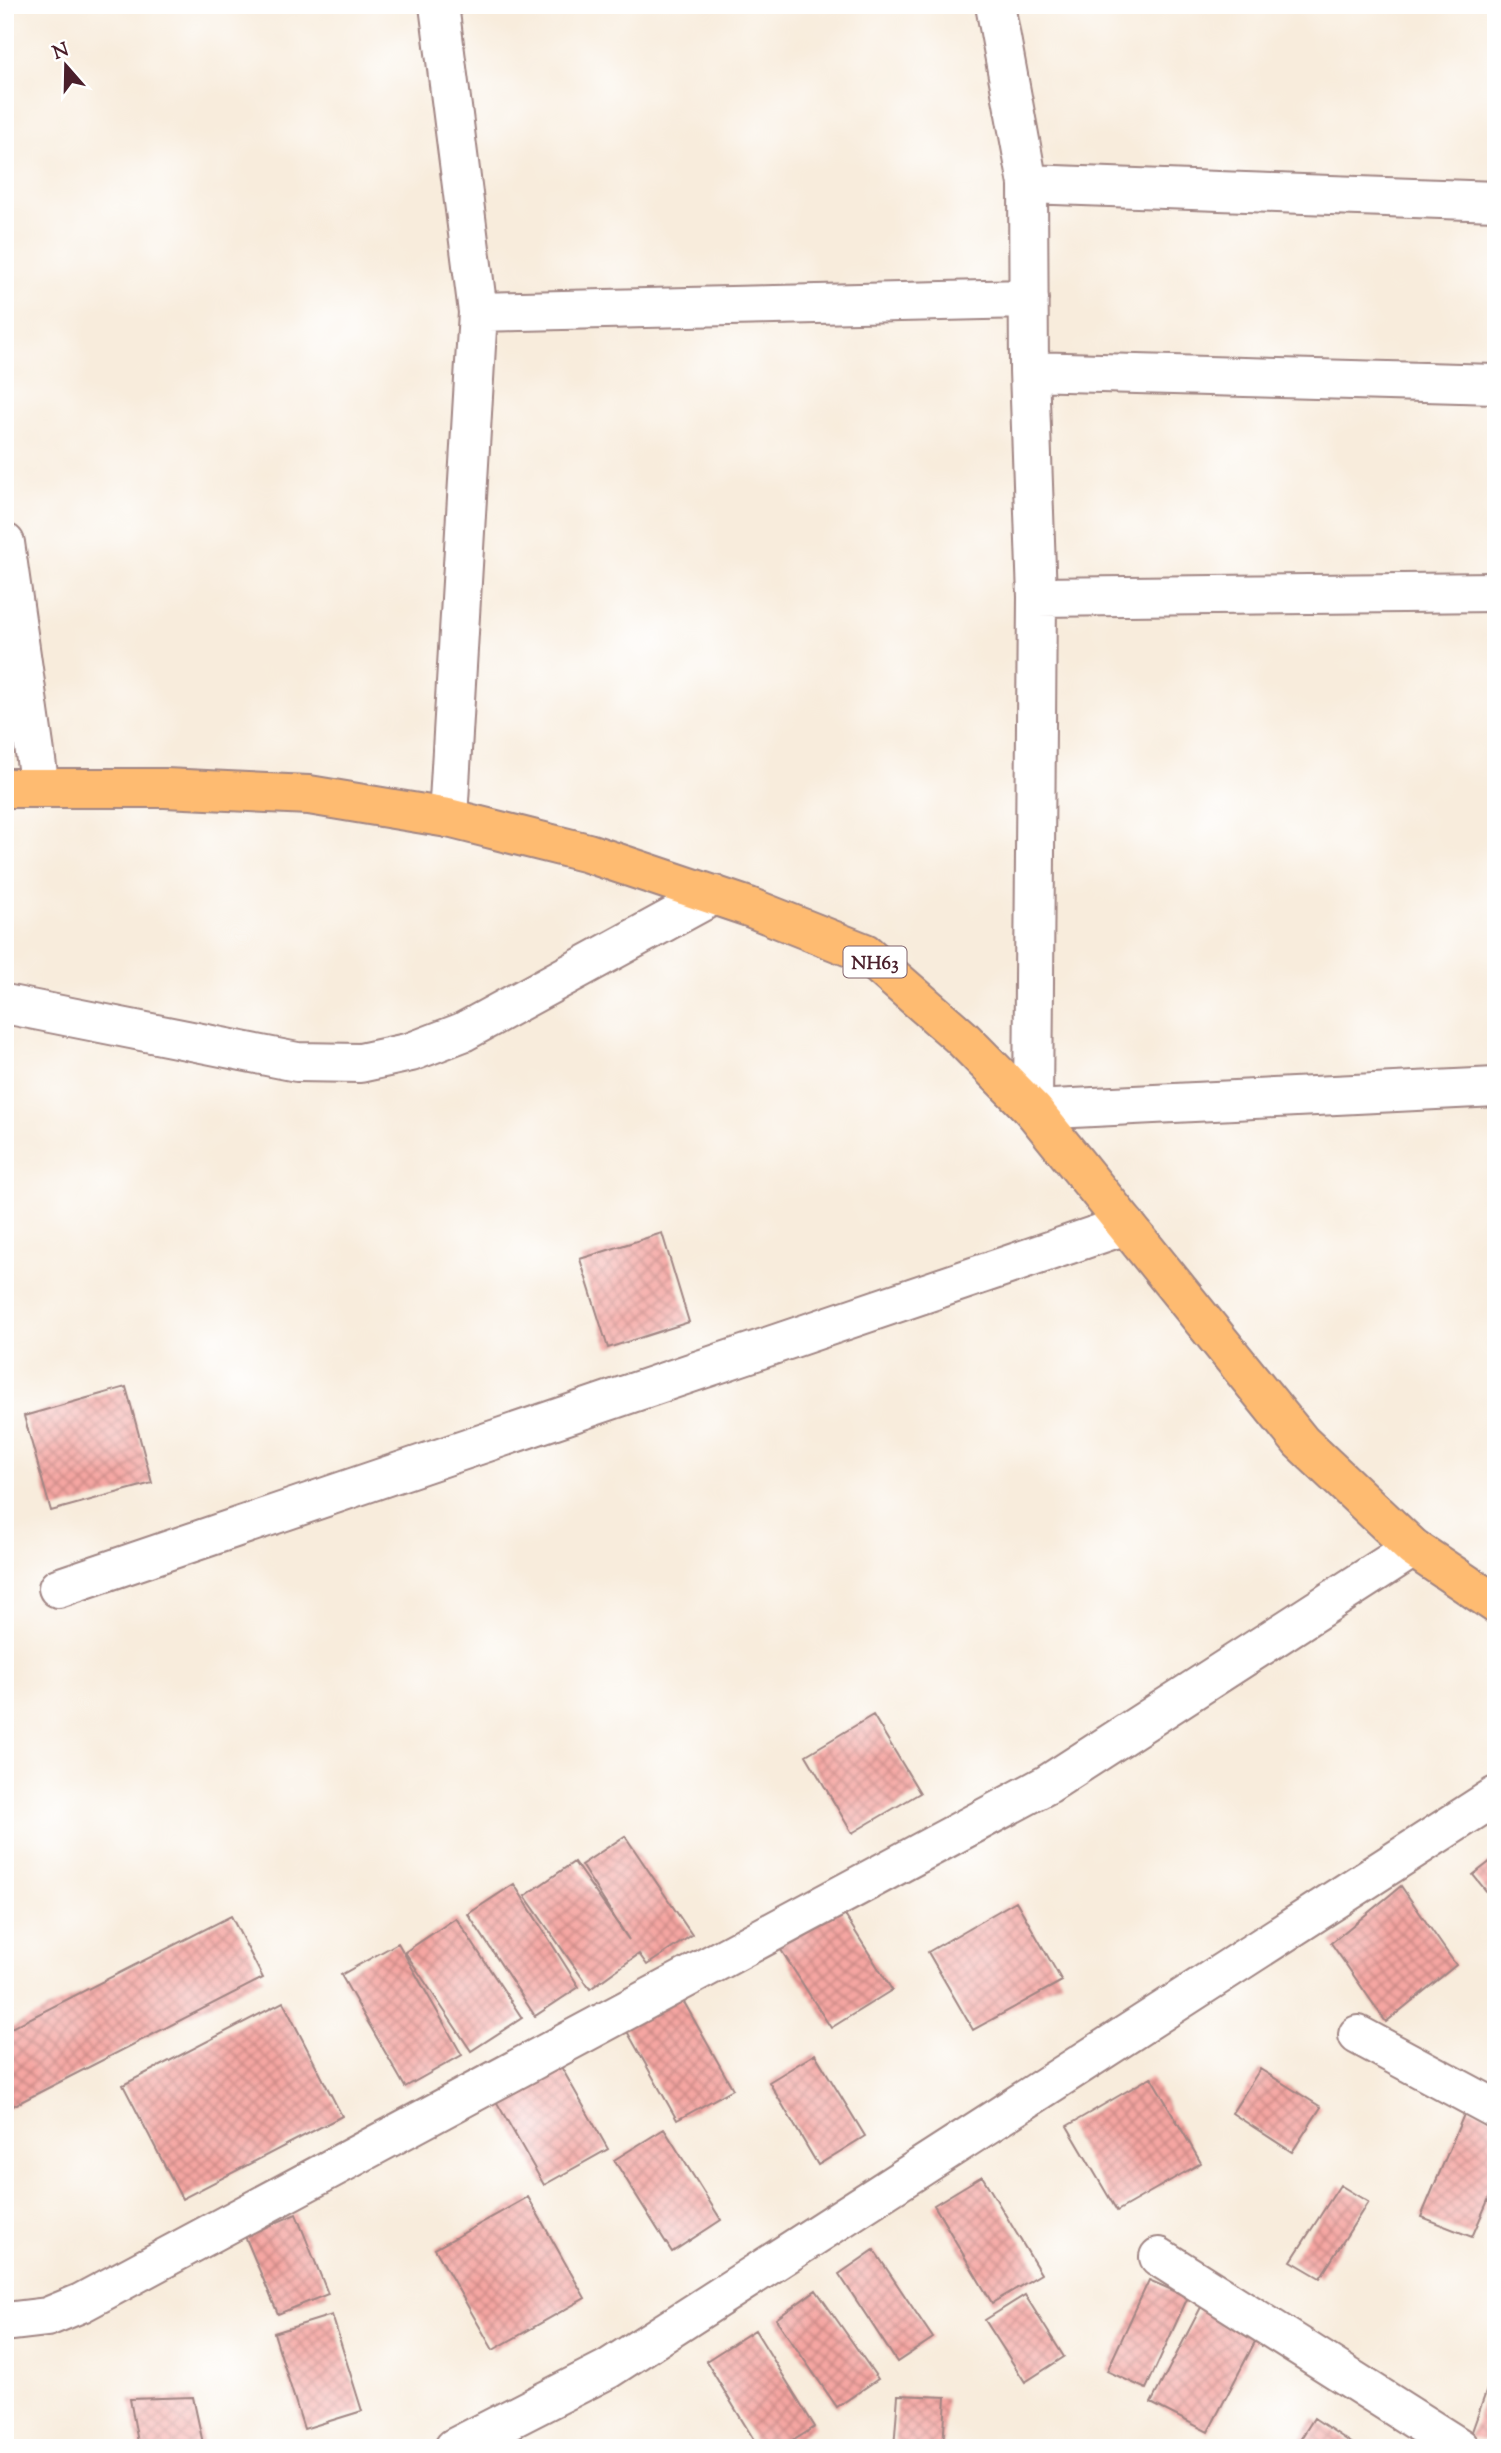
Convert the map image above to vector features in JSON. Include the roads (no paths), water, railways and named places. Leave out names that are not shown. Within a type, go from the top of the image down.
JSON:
[{"type":"highway","name":"NH63","points":[[23,788],[165,788],[309,795],[448,818],[588,853],[714,895],[865,953],[961,1037],[1033,1110],[1301,1442],[1413,1548],[1496,1604]]},
{"type":"street","points":[[439,5],[478,312],[448,818]]},
{"type":"street","points":[[995,5],[1028,184],[1029,371],[1037,597],[1033,1110],[1496,1087]]},
{"type":"street","points":[[1028,184],[1496,201]]},
{"type":"street","points":[[478,312],[1029,299]]},
{"type":"street","points":[[1029,371],[1496,384]]},
{"type":"street","points":[[5,543],[23,788]]},
{"type":"street","points":[[1037,597],[1496,592]]},
{"type":"street","points":[[5,1004],[297,1062],[360,1063],[411,1052],[464,1032],[714,895]]},
{"type":"street","points":[[58,1588],[1126,1225]]},
{"type":"street","points":[[5,2322],[47,2316],[81,2303],[1048,1784],[1413,1548]]},
{"type":"street","points":[[454,2448],[608,2369],[1496,1796]]},
{"type":"street","points":[[1358,2035],[1496,2109]]},
{"type":"street","points":[[1159,2258],[1460,2448]]}]
